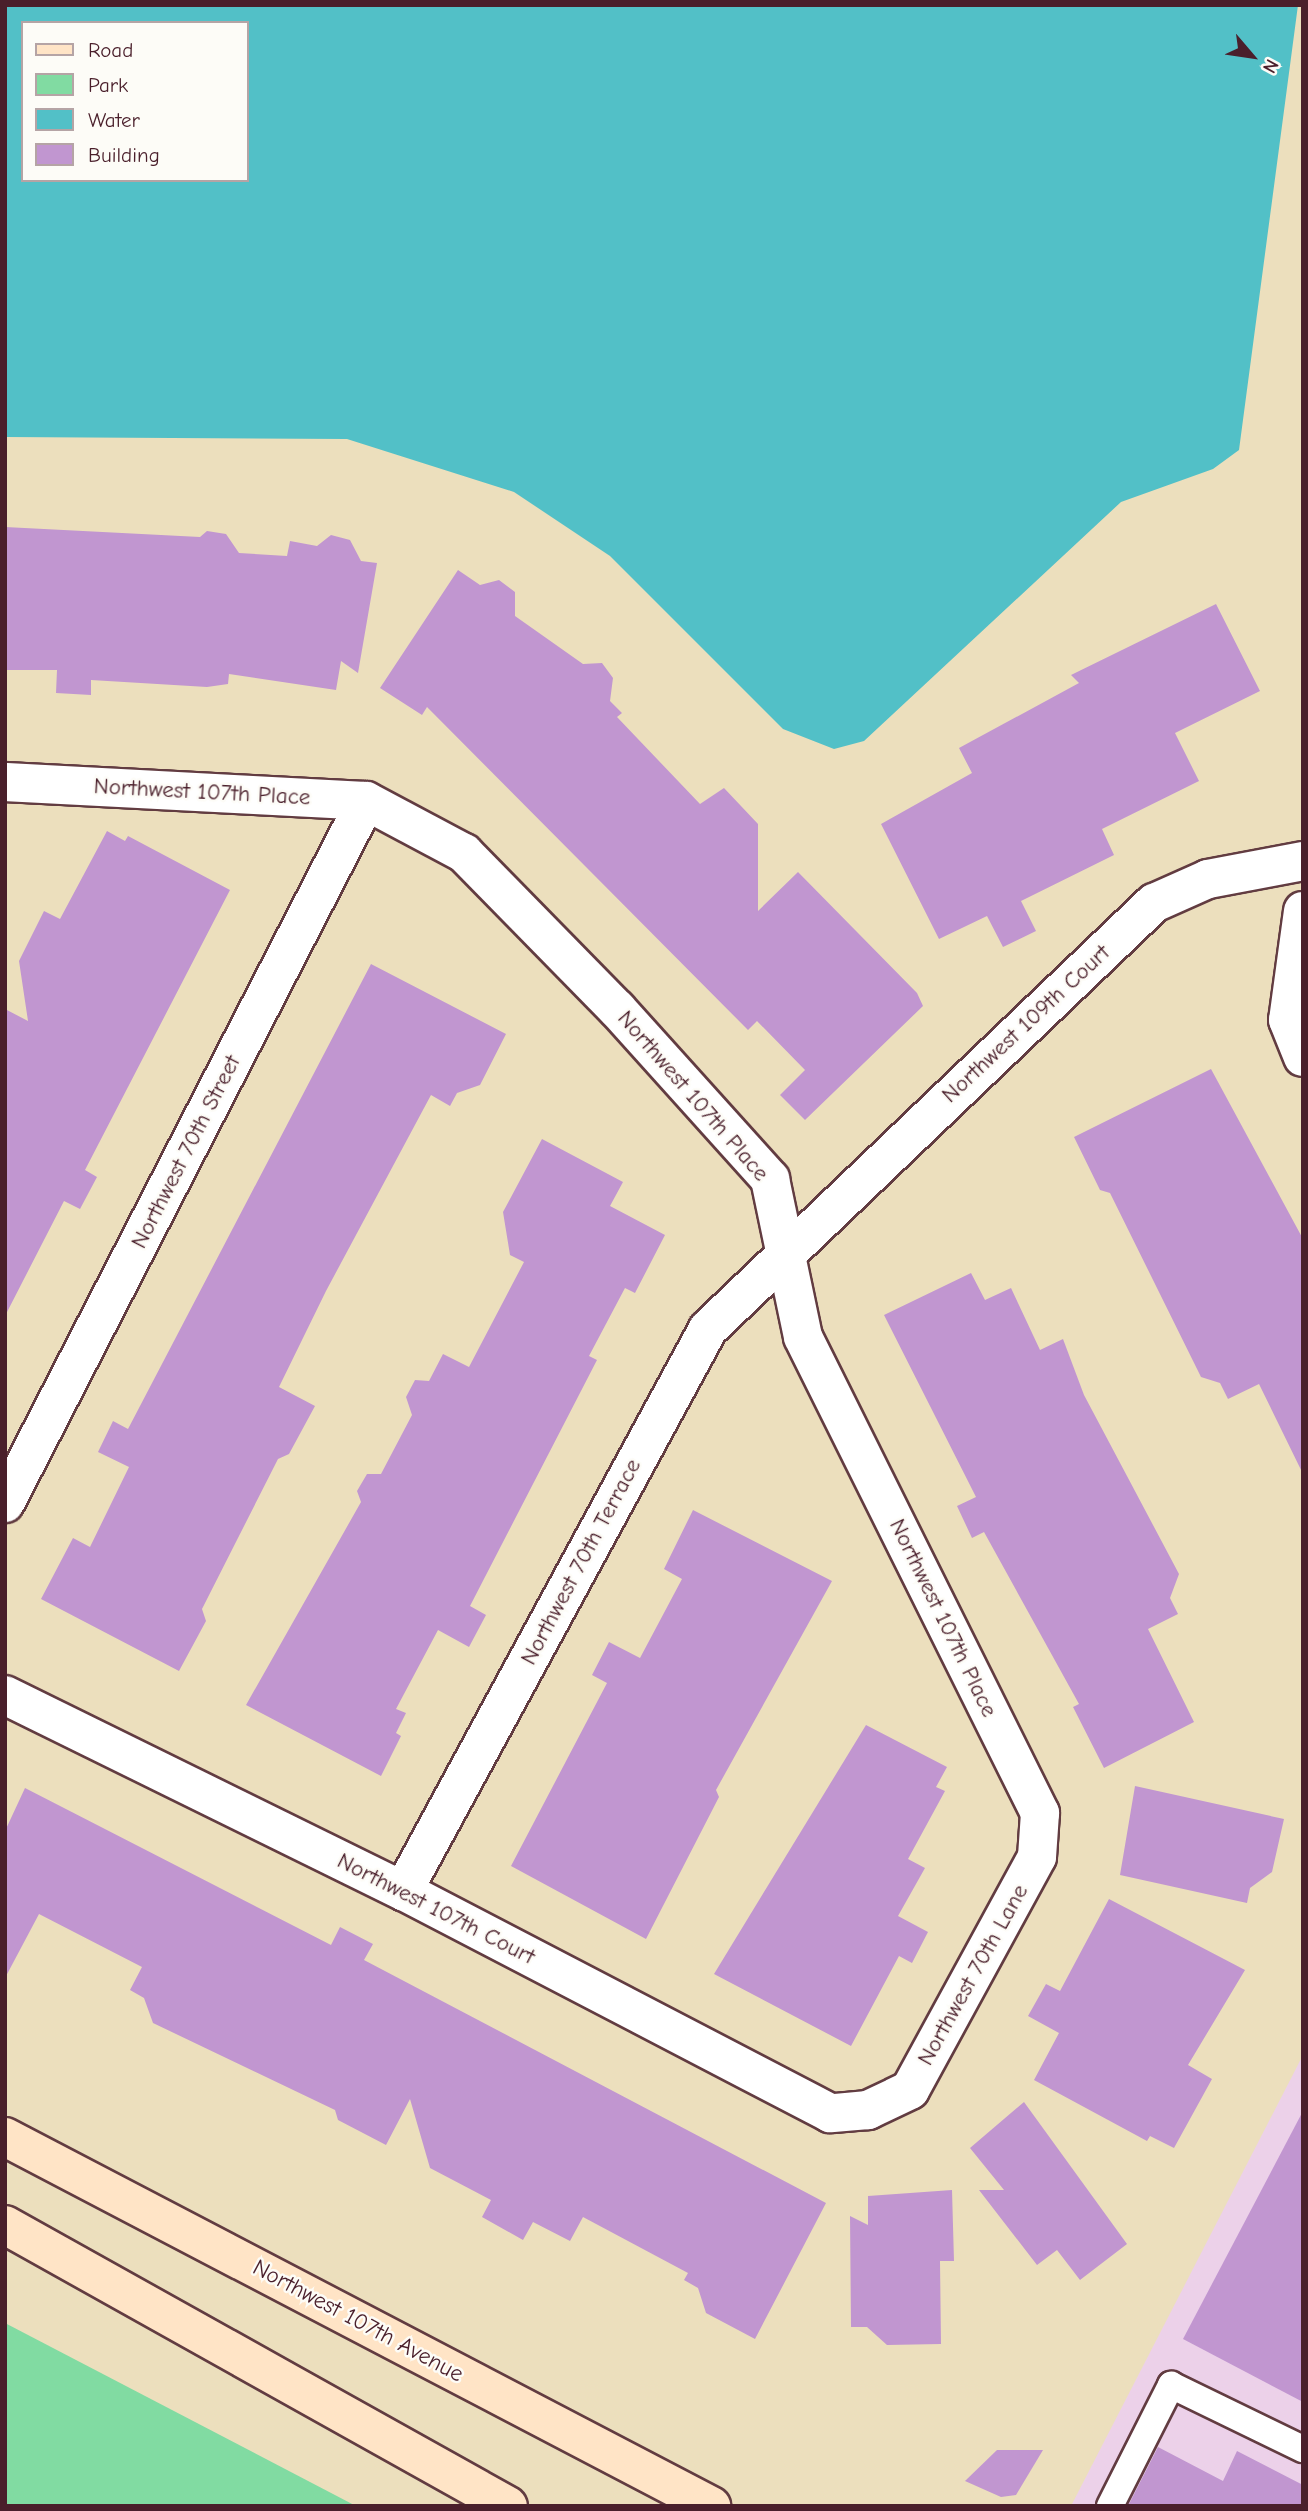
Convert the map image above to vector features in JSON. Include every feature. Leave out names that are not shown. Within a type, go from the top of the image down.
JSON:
[{"type":"main road","name":"Northwest 107th Avenue","points":[[5,2137],[711,2506]]},
{"type":"main road","points":[[5,2225],[508,2506]]},
{"type":"street","name":"Northwest 107th Place","points":[[5,782],[366,800],[464,853],[617,1009],[770,1179],[803,1337],[1040,1813]]},
{"type":"street","name":"Northwest 70th Street","points":[[5,1503],[366,800]]},
{"type":"street","name":"Northwest 109th Court","points":[[785,1253],[1154,903],[1208,879],[1303,860]]},
{"type":"street","points":[[1303,911],[1289,1020],[1303,1057]]},
{"type":"street","name":"Northwest 70th Terrace","points":[[403,1891],[708,1329],[785,1253]]},
{"type":"street","name":"Northwest 107th Court","points":[[5,1695],[403,1891],[830,2113],[868,2110]]},
{"type":"street","name":"Northwest 70th Lane","points":[[868,2110],[910,2090],[1037,1857],[1040,1813]]},
{"type":"lane","points":[[1110,2506],[1171,2385],[1303,2449]]},
{"type":"shaded area","points":[[1303,2055],[1303,2506],[1071,2506]]},
{"type":"green space","points":[[5,2323],[356,2506],[5,2506]]},
{"type":"water","points":[[5,5],[1298,5],[1239,450],[1213,469],[1121,502],[864,741],[834,749],[783,729],[610,556],[514,492],[347,439],[5,437]]},
{"type":"building","points":[[5,527],[200,537],[207,531],[226,534],[239,553],[287,556],[290,541],[317,546],[331,535],[350,540],[361,561],[377,563],[358,673],[341,661],[336,690],[229,674],[228,684],[207,687],[91,680],[91,695],[56,693],[57,670],[5,670]]},
{"type":"building","points":[[458,570],[480,585],[499,580],[515,592],[515,616],[583,664],[602,663],[613,678],[610,701],[622,713],[617,717],[700,804],[724,788],[758,824],[758,911],[798,872],[917,993],[923,1006],[805,1120],[780,1095],[805,1070],[757,1021],[748,1030],[427,707],[422,715],[380,688]]},
{"type":"building","points":[[1216,604],[1260,691],[1175,733],[1199,781],[1102,829],[1114,855],[1021,901],[1036,931],[1003,947],[987,916],[939,939],[881,824],[972,773],[959,748],[1079,683],[1071,675]]},
{"type":"building","points":[[107,831],[125,841],[128,836],[230,890],[85,1170],[97,1177],[80,1209],[64,1201],[5,1316],[5,1009],[28,1021],[19,961],[44,911],[60,919]]},
{"type":"building","points":[[371,964],[506,1034],[480,1085],[457,1093],[450,1106],[431,1095],[326,1291],[279,1387],[315,1406],[289,1454],[278,1459],[202,1609],[206,1621],[179,1671],[41,1599],[73,1538],[90,1547],[129,1467],[98,1452],[113,1421],[128,1429]]},
{"type":"building","points":[[1211,1069],[1303,1239],[1303,1474],[1259,1384],[1228,1399],[1220,1383],[1201,1377],[1110,1193],[1100,1190],[1074,1137]]},
{"type":"building","points":[[542,1139],[623,1182],[610,1206],[665,1235],[635,1293],[625,1288],[589,1356],[597,1360],[470,1606],[486,1615],[469,1647],[438,1630],[396,1709],[406,1713],[396,1733],[401,1736],[381,1776],[246,1705],[361,1502],[357,1491],[367,1474],[381,1474],[412,1415],[406,1397],[415,1380],[429,1381],[443,1354],[469,1367],[524,1262],[510,1255],[503,1212]]},
{"type":"building","points":[[971,1273],[985,1300],[1011,1288],[1040,1350],[1063,1339],[1084,1395],[1179,1574],[1170,1598],[1178,1614],[1148,1629],[1194,1722],[1104,1768],[1073,1707],[1079,1704],[984,1532],[972,1538],[957,1506],[976,1497],[884,1315]]},
{"type":"building","points":[[693,1510],[832,1581],[716,1790],[719,1797],[646,1939],[511,1866],[607,1683],[592,1675],[609,1642],[640,1658],[682,1579],[664,1569]]},
{"type":"building","points":[[866,1725],[947,1767],[936,1787],[945,1791],[908,1859],[925,1868],[898,1916],[928,1932],[912,1963],[899,1956],[851,2046],[714,1974]]},
{"type":"building","points":[[1135,1786],[1284,1819],[1272,1872],[1250,1888],[1247,1903],[1120,1875]]},
{"type":"building","points":[[25,1788],[331,1945],[340,1927],[373,1944],[364,1960],[826,2203],[755,2339],[706,2313],[698,2288],[684,2280],[688,2273],[583,2217],[570,2241],[533,2222],[523,2240],[482,2217],[491,2200],[430,2168],[410,2099],[386,2145],[338,2120],[335,2110],[153,2023],[144,1998],[130,1990],[142,1967],[39,1914],[5,1978],[5,1831]]},
{"type":"building","points":[[1109,1899],[1245,1970],[1188,2065],[1212,2079],[1174,2148],[1150,2136],[1147,2141],[1034,2080],[1059,2033],[1028,2016],[1046,1984],[1060,1991]]},
{"type":"building","points":[[1024,2102],[1127,2244],[1080,2280],[1057,2250],[1037,2265],[979,2190],[1004,2190],[970,2148]]},
{"type":"building","points":[[1303,2111],[1303,2402],[1183,2339]]},
{"type":"building","points":[[952,2190],[954,2261],[940,2261],[941,2344],[887,2345],[867,2327],[851,2327],[850,2216],[868,2225],[868,2196]]},
{"type":"building","points":[[1158,2447],[1223,2481],[1237,2451],[1303,2485],[1303,2506],[1128,2506]]},
{"type":"building","points":[[997,2450],[1043,2450],[1016,2495],[1001,2497],[965,2481]]}]
